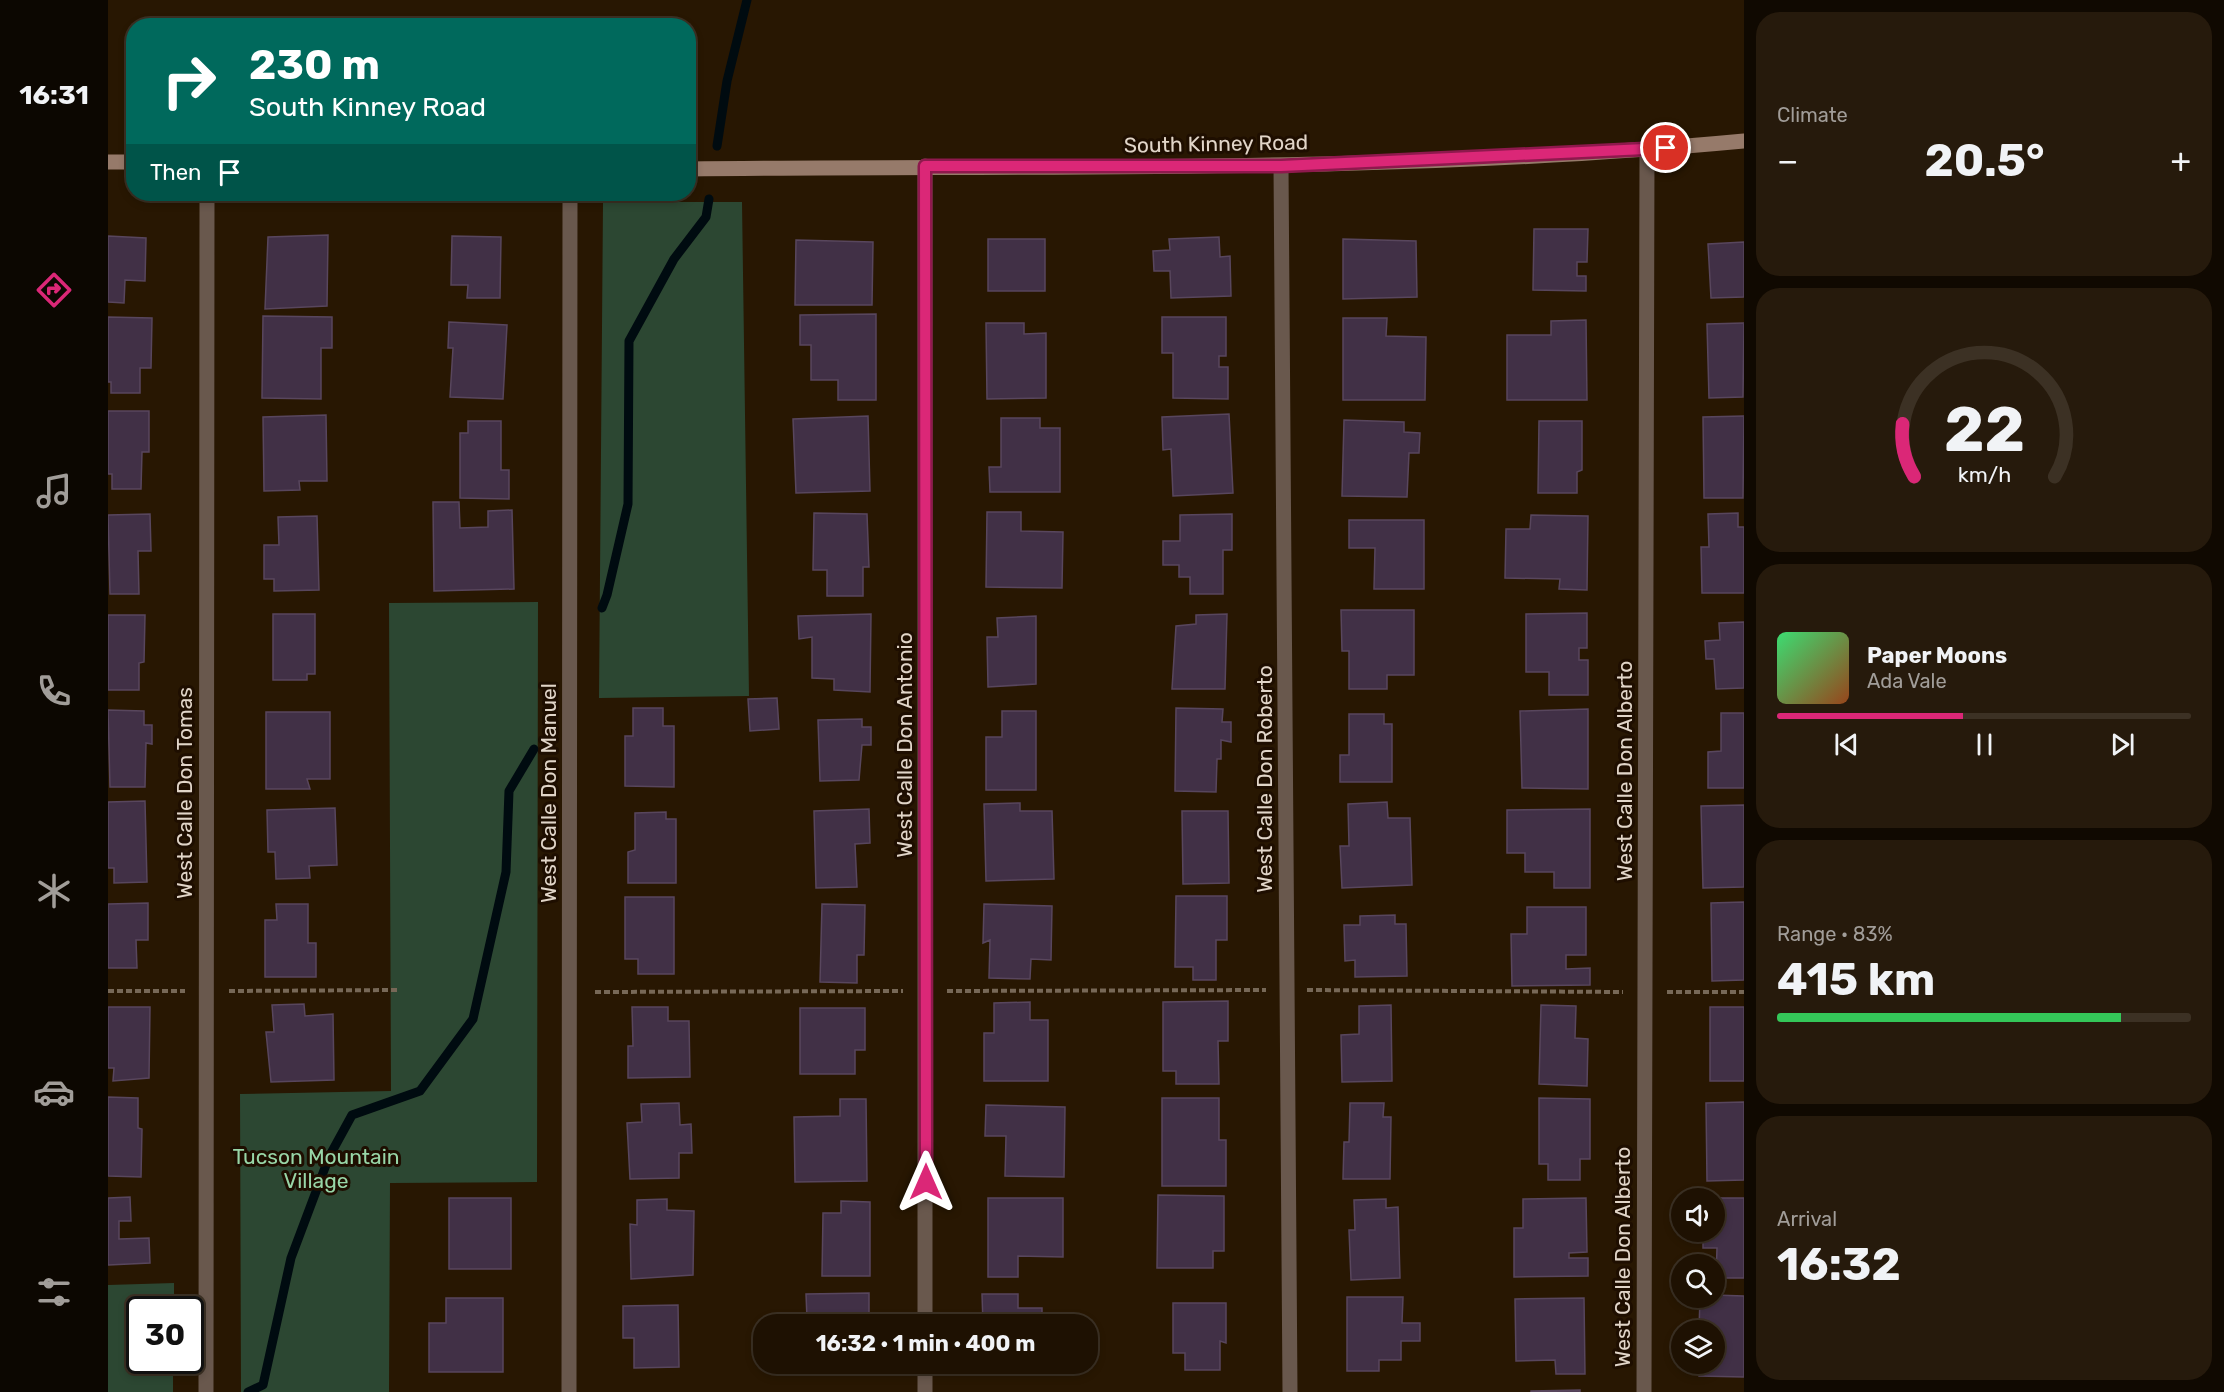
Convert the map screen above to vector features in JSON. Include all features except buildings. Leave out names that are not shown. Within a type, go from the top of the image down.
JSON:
[{"type":"main road","name":"South Kinney Road","points":[[696,170],[925,166],[1281,166],[1647,150],[1744,141]]},
{"type":"main road","points":[[108,162],[126,162]]},
{"type":"street","name":"West Calle Don Alberto","points":[[1644,1392],[1647,150]]},
{"type":"street","name":"West Calle Don Antonio","points":[[925,166],[925,1314]]},
{"type":"street","name":"West Calle Don Roberto","points":[[1281,166],[1290,1392]]},
{"type":"street","name":"West Calle Don Tomas","points":[[206,1392],[207,201]]},
{"type":"street","name":"West Calle Don Manuel","points":[[569,1392],[570,201]]},
{"type":"street","points":[[925,1374],[925,1392]]},
{"type":"path","points":[[108,991],[397,990]]},
{"type":"path","points":[[595,992],[1288,990],[1744,992]]},
{"type":"green space","points":[[603,202],[742,202],[749,696],[599,698]]},
{"type":"green space","name":"Tucson Mountain Village","points":[[538,602],[537,1182],[390,1183],[389,1392],[241,1392],[240,1094],[391,1091],[389,603]]},
{"type":"green space","points":[[174,1283],[174,1296],[126,1296],[126,1374],[173,1374],[173,1392],[108,1392],[108,1285]]},
{"type":"waterway","points":[[717,146],[727,81],[747,0]]},
{"type":"waterway","points":[[602,608],[628,504],[629,341],[674,259],[706,217],[709,199]]},
{"type":"waterway","points":[[248,1392],[263,1385],[291,1258],[329,1157],[352,1115],[420,1091],[473,1019],[506,872],[509,791],[534,749]]},
{"type":"route","points":[[926,1182],[925,166],[1281,166],[1666,148]]}]
